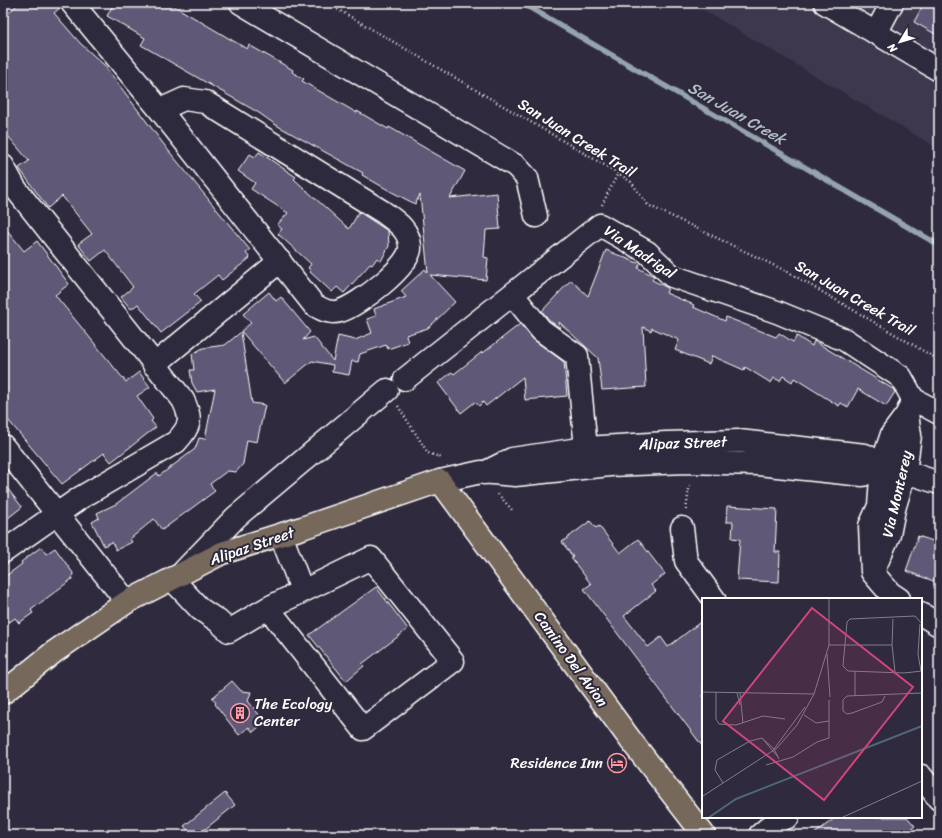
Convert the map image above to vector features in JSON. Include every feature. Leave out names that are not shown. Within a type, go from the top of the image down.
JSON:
[{"type":"main road","name":"Alipaz Street","points":[[3,693],[54,652],[127,602],[222,553],[281,535],[440,481]]},
{"type":"main road","name":"Camino Del Avion","points":[[440,481],[632,742],[704,835]]},
{"type":"street","points":[[72,3],[160,110],[314,305],[325,311],[339,311],[353,306],[397,272],[405,261],[411,248],[407,234],[399,223],[205,102],[184,99],[160,110]]},
{"type":"street","points":[[241,3],[516,166],[527,178],[536,216]]},
{"type":"street","points":[[825,3],[939,70]]},
{"type":"street","points":[[876,33],[892,3]]},
{"type":"street","points":[[3,166],[15,188],[183,400],[189,414],[188,430],[176,442],[80,498],[3,552]]},
{"type":"street","name":"Via Madrigal","points":[[175,578],[236,517],[396,385],[513,296],[600,225],[647,252],[672,276],[777,312],[845,340],[900,377],[910,407]]},
{"type":"street","points":[[154,365],[280,261]]},
{"type":"street","points":[[513,296],[541,330],[577,356],[586,448]]},
{"type":"street","points":[[910,407],[939,413]]},
{"type":"street","name":"Via Monterey","points":[[872,572],[870,526],[879,506],[882,464],[892,434],[910,407]]},
{"type":"street","name":"Via Monterey","points":[[872,572],[889,535],[894,509],[905,472],[910,435],[910,407]]},
{"type":"street","name":"Alipaz Street","points":[[484,473],[512,459],[586,448],[666,443],[738,441],[865,455],[882,464],[939,483]]},
{"type":"street","points":[[3,446],[127,602]]},
{"type":"street","name":"Alipaz Street","points":[[440,481],[484,473],[515,476],[610,465],[686,462],[758,464],[863,475],[882,464]]},
{"type":"street","points":[[682,528],[686,561],[713,598]]},
{"type":"street","points":[[281,535],[302,590]]},
{"type":"street","points":[[175,578],[200,609],[218,621],[229,632],[268,608],[302,590],[371,558],[454,661],[364,729],[268,608]]},
{"type":"street","points":[[872,572],[890,593],[898,598]]},
{"type":"street","points":[[922,615],[939,625]]},
{"type":"street","points":[[922,777],[939,799]]},
{"type":"street","points":[[760,835],[775,822],[785,818]]},
{"type":"street","points":[[783,835],[792,818]]},
{"type":"path","name":"San Juan Creek Trail","points":[[327,3],[618,173],[630,182],[648,205],[788,272],[939,360]]},
{"type":"path","points":[[396,385],[428,453]]},
{"type":"path","points":[[682,528],[691,485],[690,480]]},
{"type":"shaded area","points":[[692,3],[939,3],[939,149]]},
{"type":"building","points":[[19,3],[60,3],[61,7],[54,13],[80,43],[104,65],[168,150],[250,250],[246,253],[250,258],[222,280],[218,275],[194,294],[201,302],[161,333],[138,304],[131,309],[121,297],[133,287],[105,250],[91,261],[78,244],[92,234],[62,196],[48,208],[19,168],[29,161],[3,130],[3,31],[6,29],[3,26],[3,18]]},
{"type":"building","points":[[114,3],[169,3],[247,49],[249,45],[293,70],[292,72],[304,79],[302,81],[357,113],[357,111],[388,129],[389,127],[465,171],[450,198],[497,193],[500,229],[486,230],[484,257],[488,258],[486,280],[430,275],[455,302],[428,328],[406,335],[408,342],[388,349],[386,345],[360,354],[358,362],[352,361],[349,375],[332,372],[333,365],[312,361],[285,383],[241,331],[251,323],[243,314],[269,292],[276,301],[281,297],[310,332],[303,340],[314,337],[333,361],[338,336],[355,340],[372,333],[367,319],[376,316],[374,309],[406,297],[401,291],[425,269],[428,273],[420,195],[415,204],[390,191],[362,175],[363,173],[276,125],[259,113],[141,45],[145,38],[107,16]]},
{"type":"building","points":[[924,3],[939,3],[939,36],[914,22]]},
{"type":"building","points":[[259,152],[296,177],[294,179],[349,229],[359,212],[388,231],[389,246],[381,261],[377,258],[372,265],[370,264],[344,293],[337,287],[332,292],[310,272],[311,271],[308,268],[311,264],[278,234],[282,229],[277,225],[288,213],[251,189],[255,183],[238,171],[250,154],[255,157]]},
{"type":"building","points":[[3,225],[24,251],[37,241],[69,284],[55,295],[126,382],[139,372],[150,387],[137,396],[153,419],[151,421],[156,427],[111,462],[104,453],[62,484],[3,414]]},
{"type":"building","points":[[606,250],[640,264],[638,268],[654,276],[652,280],[668,288],[666,293],[694,305],[693,307],[725,321],[726,317],[776,337],[779,333],[793,342],[797,336],[812,346],[814,341],[893,389],[895,392],[886,406],[858,389],[848,407],[841,403],[839,406],[794,378],[792,382],[783,376],[780,381],[774,378],[771,383],[745,367],[744,370],[712,356],[709,364],[675,350],[679,340],[652,328],[651,331],[643,327],[646,387],[602,390],[598,358],[559,322],[560,328],[550,321],[542,311],[571,280],[588,296]]},
{"type":"building","points":[[520,324],[534,340],[564,362],[567,396],[525,400],[523,377],[486,406],[483,402],[479,406],[475,402],[461,413],[438,383],[452,372],[454,374]]},
{"type":"building","points":[[241,332],[252,403],[265,405],[257,442],[247,440],[243,464],[236,472],[227,471],[210,484],[215,491],[162,530],[154,519],[130,539],[132,542],[116,550],[112,542],[104,546],[92,522],[99,518],[97,513],[116,504],[157,473],[159,476],[195,449],[199,438],[205,439],[215,389],[197,392],[192,383],[190,370],[194,370],[192,354],[203,348],[225,345]]},
{"type":"building","points":[[3,483],[22,507],[3,522]]},
{"type":"building","points":[[727,506],[777,509],[775,552],[780,552],[779,582],[737,580],[740,539],[732,538],[733,522],[726,522]]},
{"type":"building","points":[[590,521],[596,528],[599,526],[620,553],[638,539],[665,574],[651,585],[656,591],[624,616],[648,647],[661,637],[668,647],[702,621],[702,746],[584,589],[591,584],[571,558],[573,557],[562,542]]},
{"type":"building","points":[[918,536],[939,543],[939,583],[906,571]]},
{"type":"building","points":[[41,547],[46,554],[55,548],[73,573],[72,579],[31,610],[33,613],[19,623],[15,618],[3,627],[3,578]]},
{"type":"building","points":[[376,587],[408,629],[362,664],[364,666],[346,681],[309,635]]},
{"type":"building","name":"The Ecology Center","points":[[232,681],[241,691],[251,692],[248,701],[265,722],[253,732],[249,727],[239,735],[212,698]]},
{"type":"building","points":[[225,793],[235,805],[198,835],[192,835],[184,826]]},
{"type":"building","points":[[835,818],[908,818],[915,826],[904,835],[813,835]]},
{"type":"waterway","name":"San Juan Creek","points":[[522,3],[939,245]]},
{"type":"place","name":"The Ecology Center","points":[[240,713]]},
{"type":"place","name":"Residence Inn","points":[[617,763]]}]
